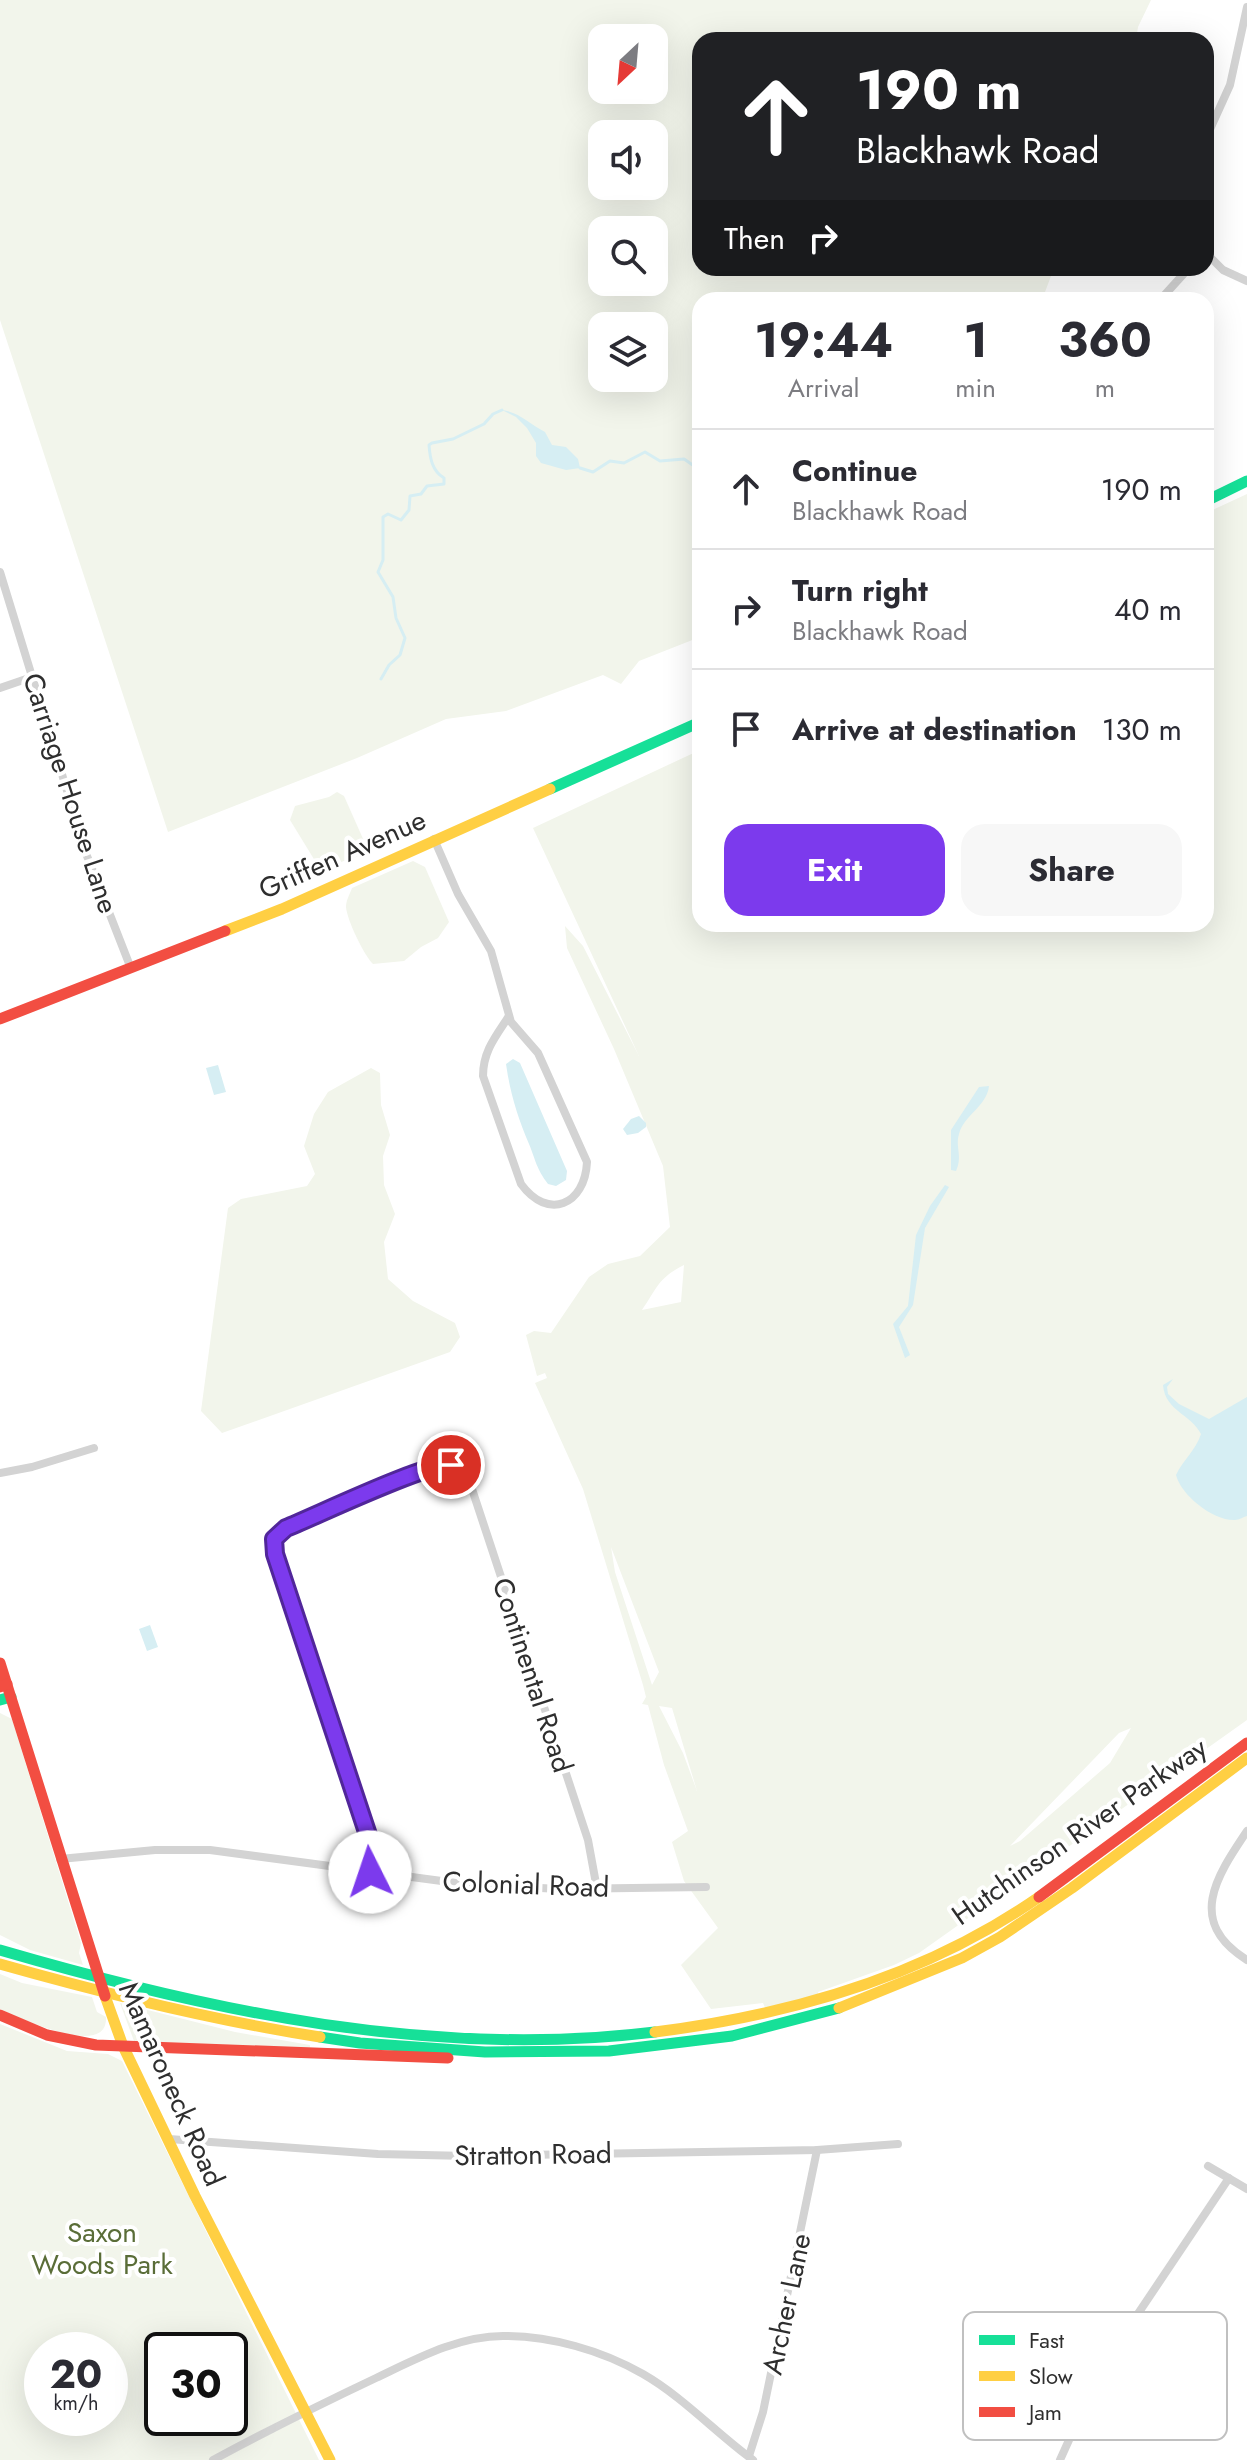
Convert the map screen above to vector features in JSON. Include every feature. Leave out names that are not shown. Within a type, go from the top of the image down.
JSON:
[{"type":"main road","points":[[1214,497],[1247,481]]},
{"type":"main road","name":"Griffen Avenue","points":[[0,1019],[282,909],[692,726]]},
{"type":"main road","name":"Mamaroneck Road","points":[[0,1663],[6,1698],[113,2022],[195,2196],[330,2460]]},
{"type":"main road","name":"Hutchinson River Parkway","points":[[0,1947],[28,1959],[200,2003],[308,2023],[381,2032],[469,2038],[569,2039],[715,2025],[788,2010],[846,1993],[893,1976],[958,1945],[1023,1907],[1247,1743]]},
{"type":"main road","name":"Hutchinson River Parkway","points":[[0,1964],[147,2004],[275,2030],[410,2047],[508,2052],[600,2050],[702,2040],[822,2014],[894,1989],[962,1958],[1025,1920],[1247,1758]]},
{"type":"main road","points":[[0,2015],[32,2030],[72,2042],[123,2046],[441,2059],[508,2052]]},
{"type":"street","points":[[1214,120],[1230,85],[1247,7]]},
{"type":"street","points":[[1214,261],[1223,270],[1247,281]]},
{"type":"street","points":[[1167,292],[1182,276]]},
{"type":"street","name":"Carriage House Lane","points":[[0,572],[87,856],[130,966]]},
{"type":"street","points":[[0,688],[32,677]]},
{"type":"street","points":[[434,839],[458,894],[491,951],[511,1022],[538,1053],[587,1162],[581,1189],[572,1199],[559,1205],[531,1197],[521,1184],[483,1076],[486,1051],[509,1016]]},
{"type":"street","points":[[0,1473],[32,1467],[94,1448]]},
{"type":"street","name":"Continental Road","points":[[370,1872],[370,1841],[275,1554],[274,1539],[286,1528],[445,1464],[457,1467],[469,1480],[588,1840],[597,1889]]},
{"type":"street","points":[[1247,1831],[1225,1863],[1211,1892],[1209,1907],[1212,1920],[1230,1948],[1247,1960]]},
{"type":"street","name":"Colonial Road","points":[[60,1859],[155,1850],[210,1850],[464,1884],[597,1889],[706,1887]]},
{"type":"street","name":"Stratton Road","points":[[169,2139],[378,2154],[469,2156],[817,2150],[898,2144]]},
{"type":"street","name":"Archer Lane","points":[[751,2458],[817,2150]]},
{"type":"street","points":[[1208,2166],[1247,2189]]},
{"type":"street","points":[[1139,2312],[1229,2178]]},
{"type":"street","points":[[213,2460],[305,2411],[458,2342],[501,2336],[572,2345],[617,2361],[666,2389],[751,2458]]},
{"type":"street","points":[[1060,2460],[1069,2440]]},
{"type":"green space","points":[[0,0],[1151,0],[1137,32],[692,32],[692,276],[1051,276],[1045,292],[692,292],[692,640],[639,661],[621,684],[603,675],[506,711],[446,719],[357,758],[168,832],[0,320]]},
{"type":"green space","points":[[1247,494],[1247,1720],[919,1953],[818,1992],[819,1997],[766,2010],[763,2003],[711,2009],[681,1965],[718,1928],[684,1881],[672,1842],[688,1831],[664,1765],[648,1705],[642,1704],[646,1697],[643,1685],[583,1489],[535,1383],[547,1378],[545,1373],[537,1376],[526,1335],[534,1331],[551,1333],[589,1277],[608,1264],[640,1256],[670,1227],[663,1166],[567,948],[565,926],[583,946],[639,1056],[533,828],[692,754],[692,932],[1214,932],[1214,509]],"holes":[[[684,1265],[681,1302],[642,1310],[659,1284]],[[611,1547],[659,1672],[652,1685],[615,1572]],[[659,1706],[672,1708],[697,1791],[683,1753]],[[1131,1728],[1110,1763],[1020,1841],[1010,1846],[1119,1733]]]},
{"type":"green space","points":[[337,792],[344,796],[364,841],[362,855],[320,869],[290,820],[295,806]]},
{"type":"green space","points":[[413,861],[425,867],[449,922],[438,938],[404,961],[373,964],[349,920],[346,907],[348,897],[352,888]]},
{"type":"green space","points":[[371,1068],[380,1073],[381,1105],[390,1135],[383,1156],[384,1185],[395,1214],[384,1242],[388,1279],[413,1301],[455,1323],[460,1337],[450,1352],[222,1433],[201,1411],[228,1208],[241,1199],[307,1186],[315,1174],[304,1146],[314,1114],[328,1092]]},
{"type":"green space","points":[[0,1713],[12,1719],[81,1943],[79,1953],[83,1965],[30,1950],[0,1935]]},
{"type":"green space","points":[[0,1974],[22,1983],[92,1997],[97,2012],[106,2017],[103,2029],[93,2035],[79,2036],[43,2027],[0,2009]]},
{"type":"green space","points":[[120,2003],[235,2032],[310,2045],[310,2050],[134,2041]]},
{"type":"green space","name":"Saxon Woods Park","points":[[0,2024],[67,2051],[108,2054],[122,2061],[319,2460],[0,2460]]},
{"type":"water","points":[[502,410],[519,416],[545,432],[552,445],[566,447],[578,459],[580,468],[566,470],[541,463],[536,456],[536,443],[527,428],[516,417]]},
{"type":"water","points":[[513,1059],[520,1063],[567,1171],[566,1180],[556,1186],[548,1184],[541,1173],[518,1115],[506,1064]]},
{"type":"water","points":[[218,1065],[226,1092],[214,1095],[206,1068]]},
{"type":"water","points":[[989,1086],[984,1099],[962,1127],[958,1139],[958,1166],[956,1171],[951,1170],[951,1130],[979,1087]]},
{"type":"water","points":[[639,1116],[646,1127],[638,1133],[627,1135],[623,1129],[631,1119]]},
{"type":"water","points":[[945,1185],[949,1187],[925,1228],[913,1305],[899,1327],[910,1355],[905,1358],[893,1324],[908,1306],[916,1235],[930,1206]]},
{"type":"water","points":[[1173,1379],[1167,1387],[1168,1394],[1179,1404],[1209,1419],[1247,1397],[1247,1516],[1235,1520],[1217,1516],[1199,1505],[1179,1483],[1176,1475],[1201,1434],[1168,1401],[1163,1385]]},
{"type":"water","points":[[150,1625],[158,1647],[147,1651],[139,1629]]},
{"type":"waterway","points":[[381,679],[389,665],[400,655],[405,638],[396,618],[393,597],[378,572],[383,560],[383,517],[388,514],[401,520],[409,510],[410,496],[421,494],[427,486],[444,484],[444,478],[432,464],[429,445],[453,439],[484,424],[502,410]]},
{"type":"waterway","points":[[580,468],[593,472],[610,461],[624,463],[645,452],[660,461],[684,459],[692,464]]},
{"type":"traffic: fast","points":[[1214,497],[1247,481]]},
{"type":"traffic: fast","points":[[550,789],[692,726]]},
{"type":"traffic: fast","points":[[0,1700],[11,1697]]},
{"type":"traffic: fast","points":[[0,1950],[161,1993],[324,2024],[406,2034],[489,2039],[572,2039],[655,2032]]},
{"type":"traffic: fast","points":[[320,2037],[485,2052],[609,2051],[732,2036],[839,2008]]},
{"type":"traffic: slow","points":[[225,931],[282,909],[550,789]]},
{"type":"traffic: slow","points":[[839,2008],[962,1958],[1000,1937],[1072,1888],[1247,1758]]},
{"type":"traffic: slow","points":[[655,2032],[756,2015],[856,1988],[950,1949],[996,1925],[1039,1897]]},
{"type":"traffic: slow","points":[[0,1964],[159,2005],[320,2037]]},
{"type":"traffic: slow","points":[[105,1996],[123,2046],[195,2196],[330,2460]]},
{"type":"traffic: jam","points":[[0,1019],[225,931]]},
{"type":"traffic: jam","points":[[0,1663],[105,1996]]},
{"type":"traffic: jam","points":[[0,1687],[7,1684]]},
{"type":"traffic: jam","points":[[1039,1897],[1247,1743]]},
{"type":"traffic: jam","points":[[0,2015],[47,2035],[96,2045],[448,2058]]},
{"type":"route","points":[[370,1872],[370,1841],[275,1554],[274,1539],[286,1528],[437,1465],[451,1465]]}]
